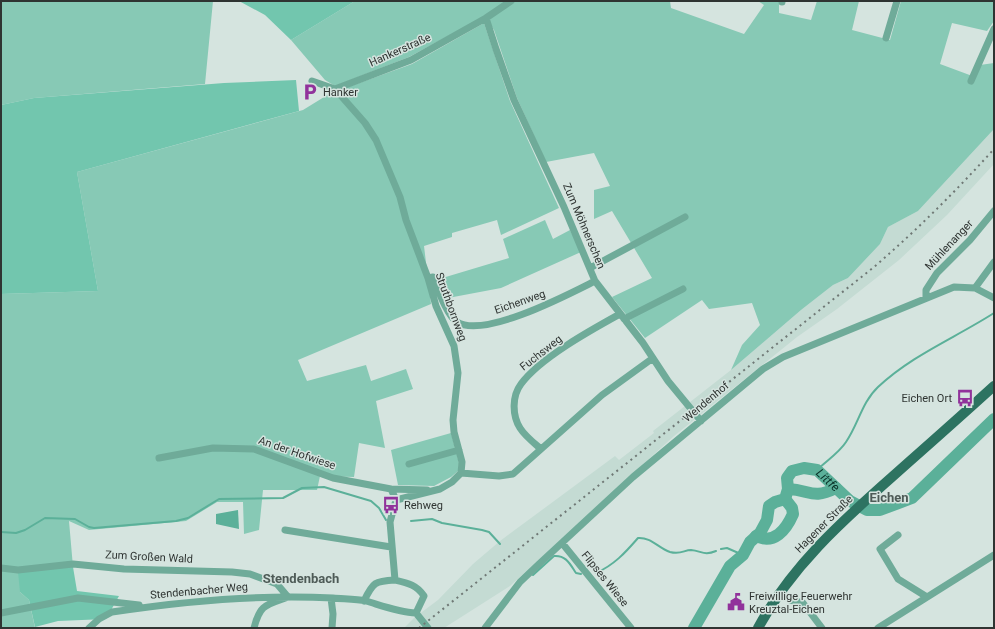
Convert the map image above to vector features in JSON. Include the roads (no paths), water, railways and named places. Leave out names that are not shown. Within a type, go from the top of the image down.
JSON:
[{"type":"main road","name":"Hagener Straße","points":[[758,628],[770,606],[795,571],[826,536],[994,386]]},
{"type":"street","name":"Hankerstraße","points":[[335,89],[411,60],[486,18],[511,1]]},
{"type":"street","points":[[886,38],[897,1]]},
{"type":"street","name":"Zum Möhnerschen","points":[[486,18],[514,100],[564,207],[595,281],[653,358],[668,381],[701,421]]},
{"type":"street","points":[[971,81],[994,29]]},
{"type":"street","points":[[312,81],[335,89]]},
{"type":"street","name":"Struthbornweg","points":[[335,89],[365,123],[376,140],[400,197],[406,220],[428,278],[436,306],[454,346],[458,373],[453,420],[462,462],[461,473]]},
{"type":"street","name":"Mühlenanger","points":[[926,298],[926,290],[937,273],[970,240],[994,211]]},
{"type":"street","points":[[590,268],[685,217]]},
{"type":"street","points":[[975,288],[994,262]]},
{"type":"street","name":"Eichenweg","points":[[428,278],[433,277],[451,316],[456,322],[467,326],[515,318],[558,300],[595,281]]},
{"type":"street","name":"Wendenhof","points":[[485,628],[520,582],[633,477],[763,369],[783,357],[954,287],[975,288],[994,298]]},
{"type":"street","name":"Fuchsweg","points":[[541,449],[525,433],[516,419],[514,405],[520,385],[555,354],[622,317],[683,289]]},
{"type":"street","points":[[396,500],[434,490],[452,482],[461,473],[508,475],[516,472],[602,395],[653,358]]},
{"type":"street","name":"An der Hofwiese","points":[[159,458],[213,448],[254,449],[333,478],[391,489],[434,490]]},
{"type":"street","points":[[410,464],[459,450]]},
{"type":"street","points":[[391,489],[396,500],[390,522],[391,547],[396,580]]},
{"type":"street","points":[[285,530],[391,547]]},
{"type":"street","points":[[898,535],[880,549],[898,579],[928,597]]},
{"type":"street","name":"Flipses Wiese","points":[[562,543],[631,628]]},
{"type":"street","points":[[878,628],[994,555]]},
{"type":"street","name":"Zum Großen Wald","points":[[1,568],[18,570],[73,564],[124,569],[232,572],[250,574],[277,584],[288,597]]},
{"type":"street","points":[[364,601],[374,584],[378,581],[396,580],[410,583],[420,590],[424,596],[416,613],[428,628]]},
{"type":"street","points":[[254,628],[257,613],[262,607],[288,597]]},
{"type":"street","name":"Stendenbacher Weg","points":[[89,628],[99,619],[112,612],[212,599],[288,597],[331,598],[364,601],[404,612],[416,613]]},
{"type":"street","points":[[1,613],[78,598],[150,606]]},
{"type":"street","points":[[331,598],[333,614],[332,628]]},
{"type":"street","points":[[790,600],[803,603],[822,628]]},
{"type":"waterway","points":[[817,470],[843,446],[868,400],[878,387],[905,365],[919,356],[994,313]]},
{"type":"waterway","name":"Littfe","points":[[694,628],[730,566],[743,555],[750,542],[760,533],[767,520],[769,506],[775,502],[785,499],[788,489],[787,478],[792,471],[804,468],[817,470],[850,501],[867,510],[880,510],[912,498],[994,419]]},
{"type":"waterway","points":[[1,532],[16,533],[25,530],[45,518],[75,519],[89,527],[94,528],[176,521],[188,518],[219,499],[283,498],[302,488],[324,487],[371,501],[379,508],[386,520]]},
{"type":"waterway","points":[[788,489],[816,494],[828,492],[836,488]]},
{"type":"waterway","points":[[756,536],[768,539],[774,537],[787,525],[793,514],[792,508],[785,499]]},
{"type":"waterway","points":[[411,521],[432,519],[442,523],[482,530],[489,532],[500,544]]},
{"type":"waterway","points":[[596,573],[619,558],[638,538],[647,539],[674,553],[691,550],[706,553],[716,551]]},
{"type":"waterway","points":[[721,549],[727,548],[743,555]]},
{"type":"waterway","points":[[533,575],[554,556],[562,557],[570,563],[576,573],[581,574]]},
{"type":"railway","points":[[419,628],[874,267],[936,210],[994,149]]},
{"type":"place","name":"Hanker","points":[[310,92]]},
{"type":"place","name":"Eichen Ort","points":[[965,398]]},
{"type":"place","name":"Rehweg","points":[[391,505]]},
{"type":"place","name":"Freiwillige Feuerwehr Kreuztal-Eichen","points":[[736,602]]},
{"type":"district","name":"Eichen","points":[[889,497]]},
{"type":"district","name":"Stendenbach","points":[[301,578]]}]
